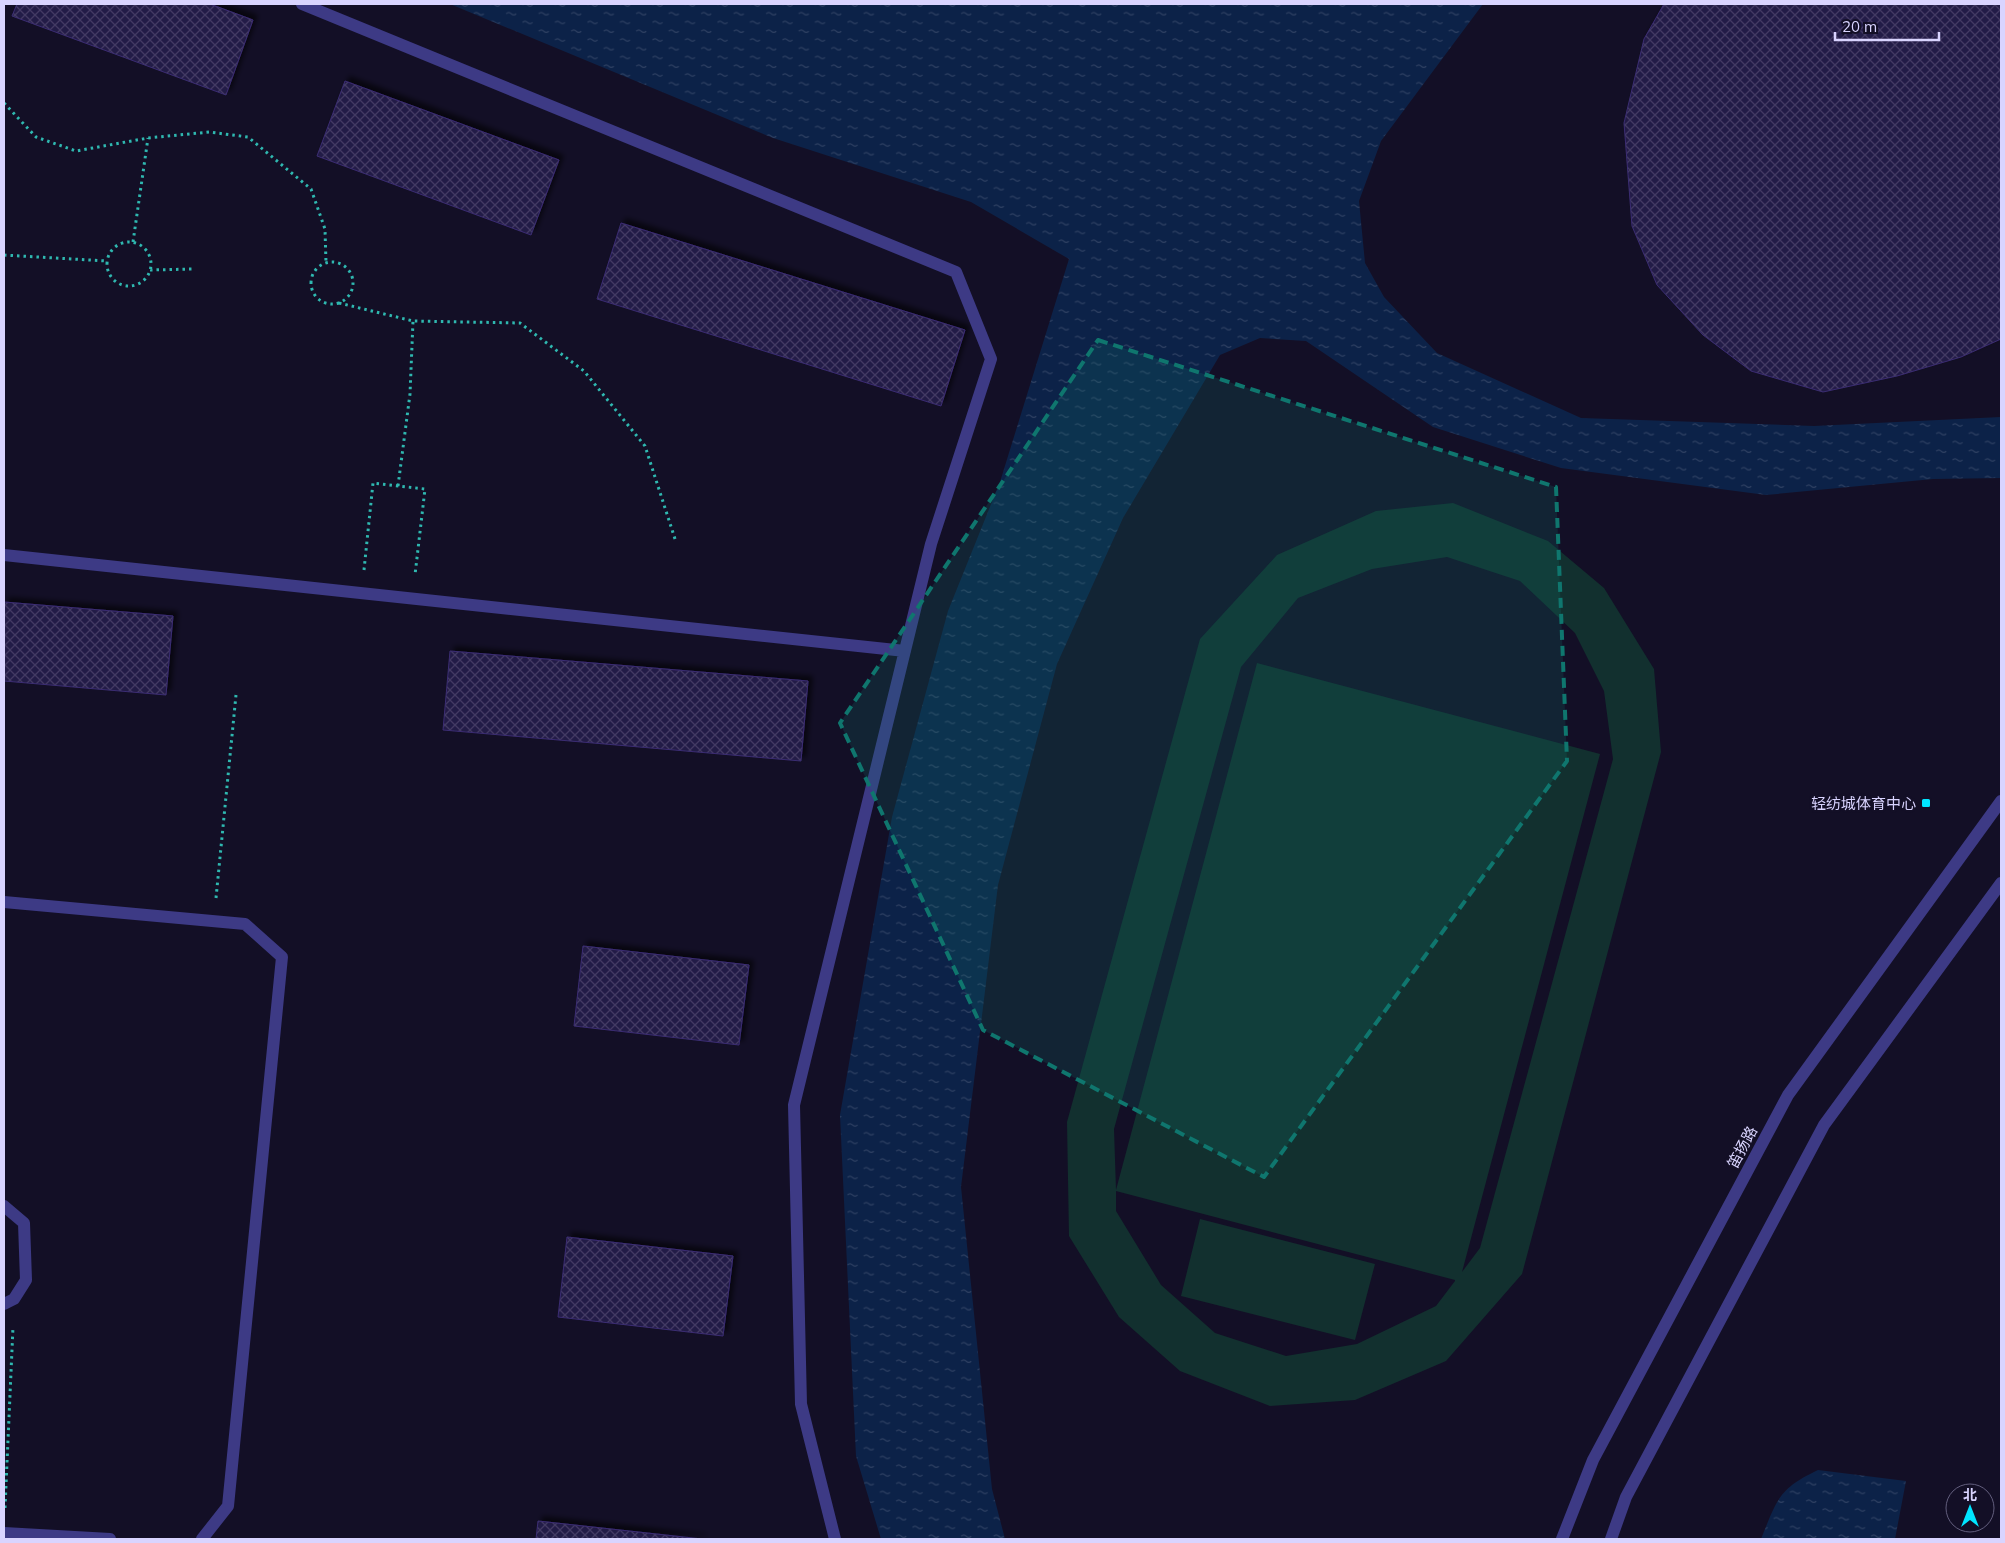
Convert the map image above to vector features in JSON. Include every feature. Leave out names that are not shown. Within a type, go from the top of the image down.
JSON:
[{"type":"street","points":[[302,4],[956,272],[991,359],[931,544],[794,1105],[801,1404],[835,1539]]},
{"type":"street","points":[[4,555],[906,651]]},
{"type":"street","name":"笛扬路","points":[[1562,1539],[1593,1460],[1788,1095],[2001,801]]},
{"type":"street","points":[[1611,1539],[1626,1497],[1824,1125],[2001,883]]},
{"type":"street","points":[[4,902],[245,924],[282,957],[228,1506],[202,1539]]},
{"type":"street","points":[[4,1206],[24,1223],[26,1280],[9,1302]]},
{"type":"street","points":[[4,1533],[110,1539]]},
{"type":"path","points":[[4,103],[36,137],[76,151],[148,138],[209,132],[248,137],[311,189],[325,229],[326,263]]},
{"type":"path","points":[[133,242],[148,138]]},
{"type":"path","points":[[133,242],[140,245],[150,256],[150,270],[142,281],[128,286],[115,281],[110,275],[107,261],[113,248],[119,244],[133,242]]},
{"type":"path","points":[[4,255],[107,261]]},
{"type":"path","points":[[326,263],[340,264],[346,268],[352,280],[350,293],[346,299],[339,302],[333,304],[326,303],[320,300],[312,290],[311,283],[315,270],[326,263]]},
{"type":"path","points":[[150,270],[192,269]]},
{"type":"path","points":[[339,302],[413,321],[520,323],[584,371],[645,446],[676,542]]},
{"type":"path","points":[[398,486],[410,394],[413,321]]},
{"type":"path","points":[[362,593],[373,483],[425,489],[413,598]]},
{"type":"path","points":[[214,921],[236,695]]},
{"type":"path","points":[[5,1511],[9,1302]]},
{"type":"highlighted area","points":[[1098,340],[1556,487],[1567,761],[1264,1177],[983,1030],[840,723]]},
{"type":"green space","points":[[1453,503],[1548,541],[1604,588],[1654,669],[1661,752],[1522,1274],[1446,1361],[1355,1400],[1270,1406],[1180,1371],[1119,1317],[1069,1236],[1067,1122],[1200,639],[1277,555],[1376,511]],"holes":[[[1447,557],[1520,581],[1575,633],[1604,691],[1613,759],[1480,1248],[1462,1272],[1600,754],[1257,663],[1116,1190],[1114,1129],[1241,667],[1298,598],[1372,569]],[[1116,1191],[1455,1280],[1455,1281],[1436,1306],[1357,1344],[1286,1356],[1215,1333],[1161,1285],[1116,1211]]]},
{"type":"green space","points":[[1200,1219],[1375,1264],[1355,1340],[1181,1296]]},
{"type":"water","points":[[450,4],[1483,4],[1381,141],[1359,201],[1365,263],[1384,297],[1437,353],[1581,418],[1814,426],[2001,417],[2001,478],[1933,479],[1766,495],[1561,468],[1433,427],[1306,341],[1260,338],[1220,355],[1123,518],[1057,664],[998,885],[961,1187],[992,1489],[1005,1539],[881,1539],[856,1456],[840,1115],[892,817],[948,611],[1000,482],[1069,259],[971,202],[773,138]]},
{"type":"water","points":[[1818,1470],[1906,1481],[1895,1539],[1761,1539],[1780,1497],[1794,1483]]},
{"type":"building","points":[[17,4],[210,4],[253,20],[226,95],[12,16]]},
{"type":"building","points":[[1664,4],[2001,4],[2001,339],[1961,357],[1897,376],[1823,392],[1751,371],[1703,335],[1657,285],[1632,226],[1624,123],[1644,39]]},
{"type":"building","points":[[345,81],[559,160],[531,235],[317,156]]},
{"type":"building","points":[[621,223],[965,330],[941,406],[597,299]]},
{"type":"building","points":[[4,602],[173,616],[166,695],[4,681]]},
{"type":"building","points":[[450,651],[808,681],[801,761],[443,730]]},
{"type":"building","points":[[583,946],[749,965],[739,1045],[574,1026]]},
{"type":"building","points":[[567,1237],[733,1256],[723,1336],[558,1317]]},
{"type":"building","points":[[538,1521],[702,1539],[536,1539]]},
{"type":"place","name":"轻纺城体育中心","points":[[1926,803]]}]
